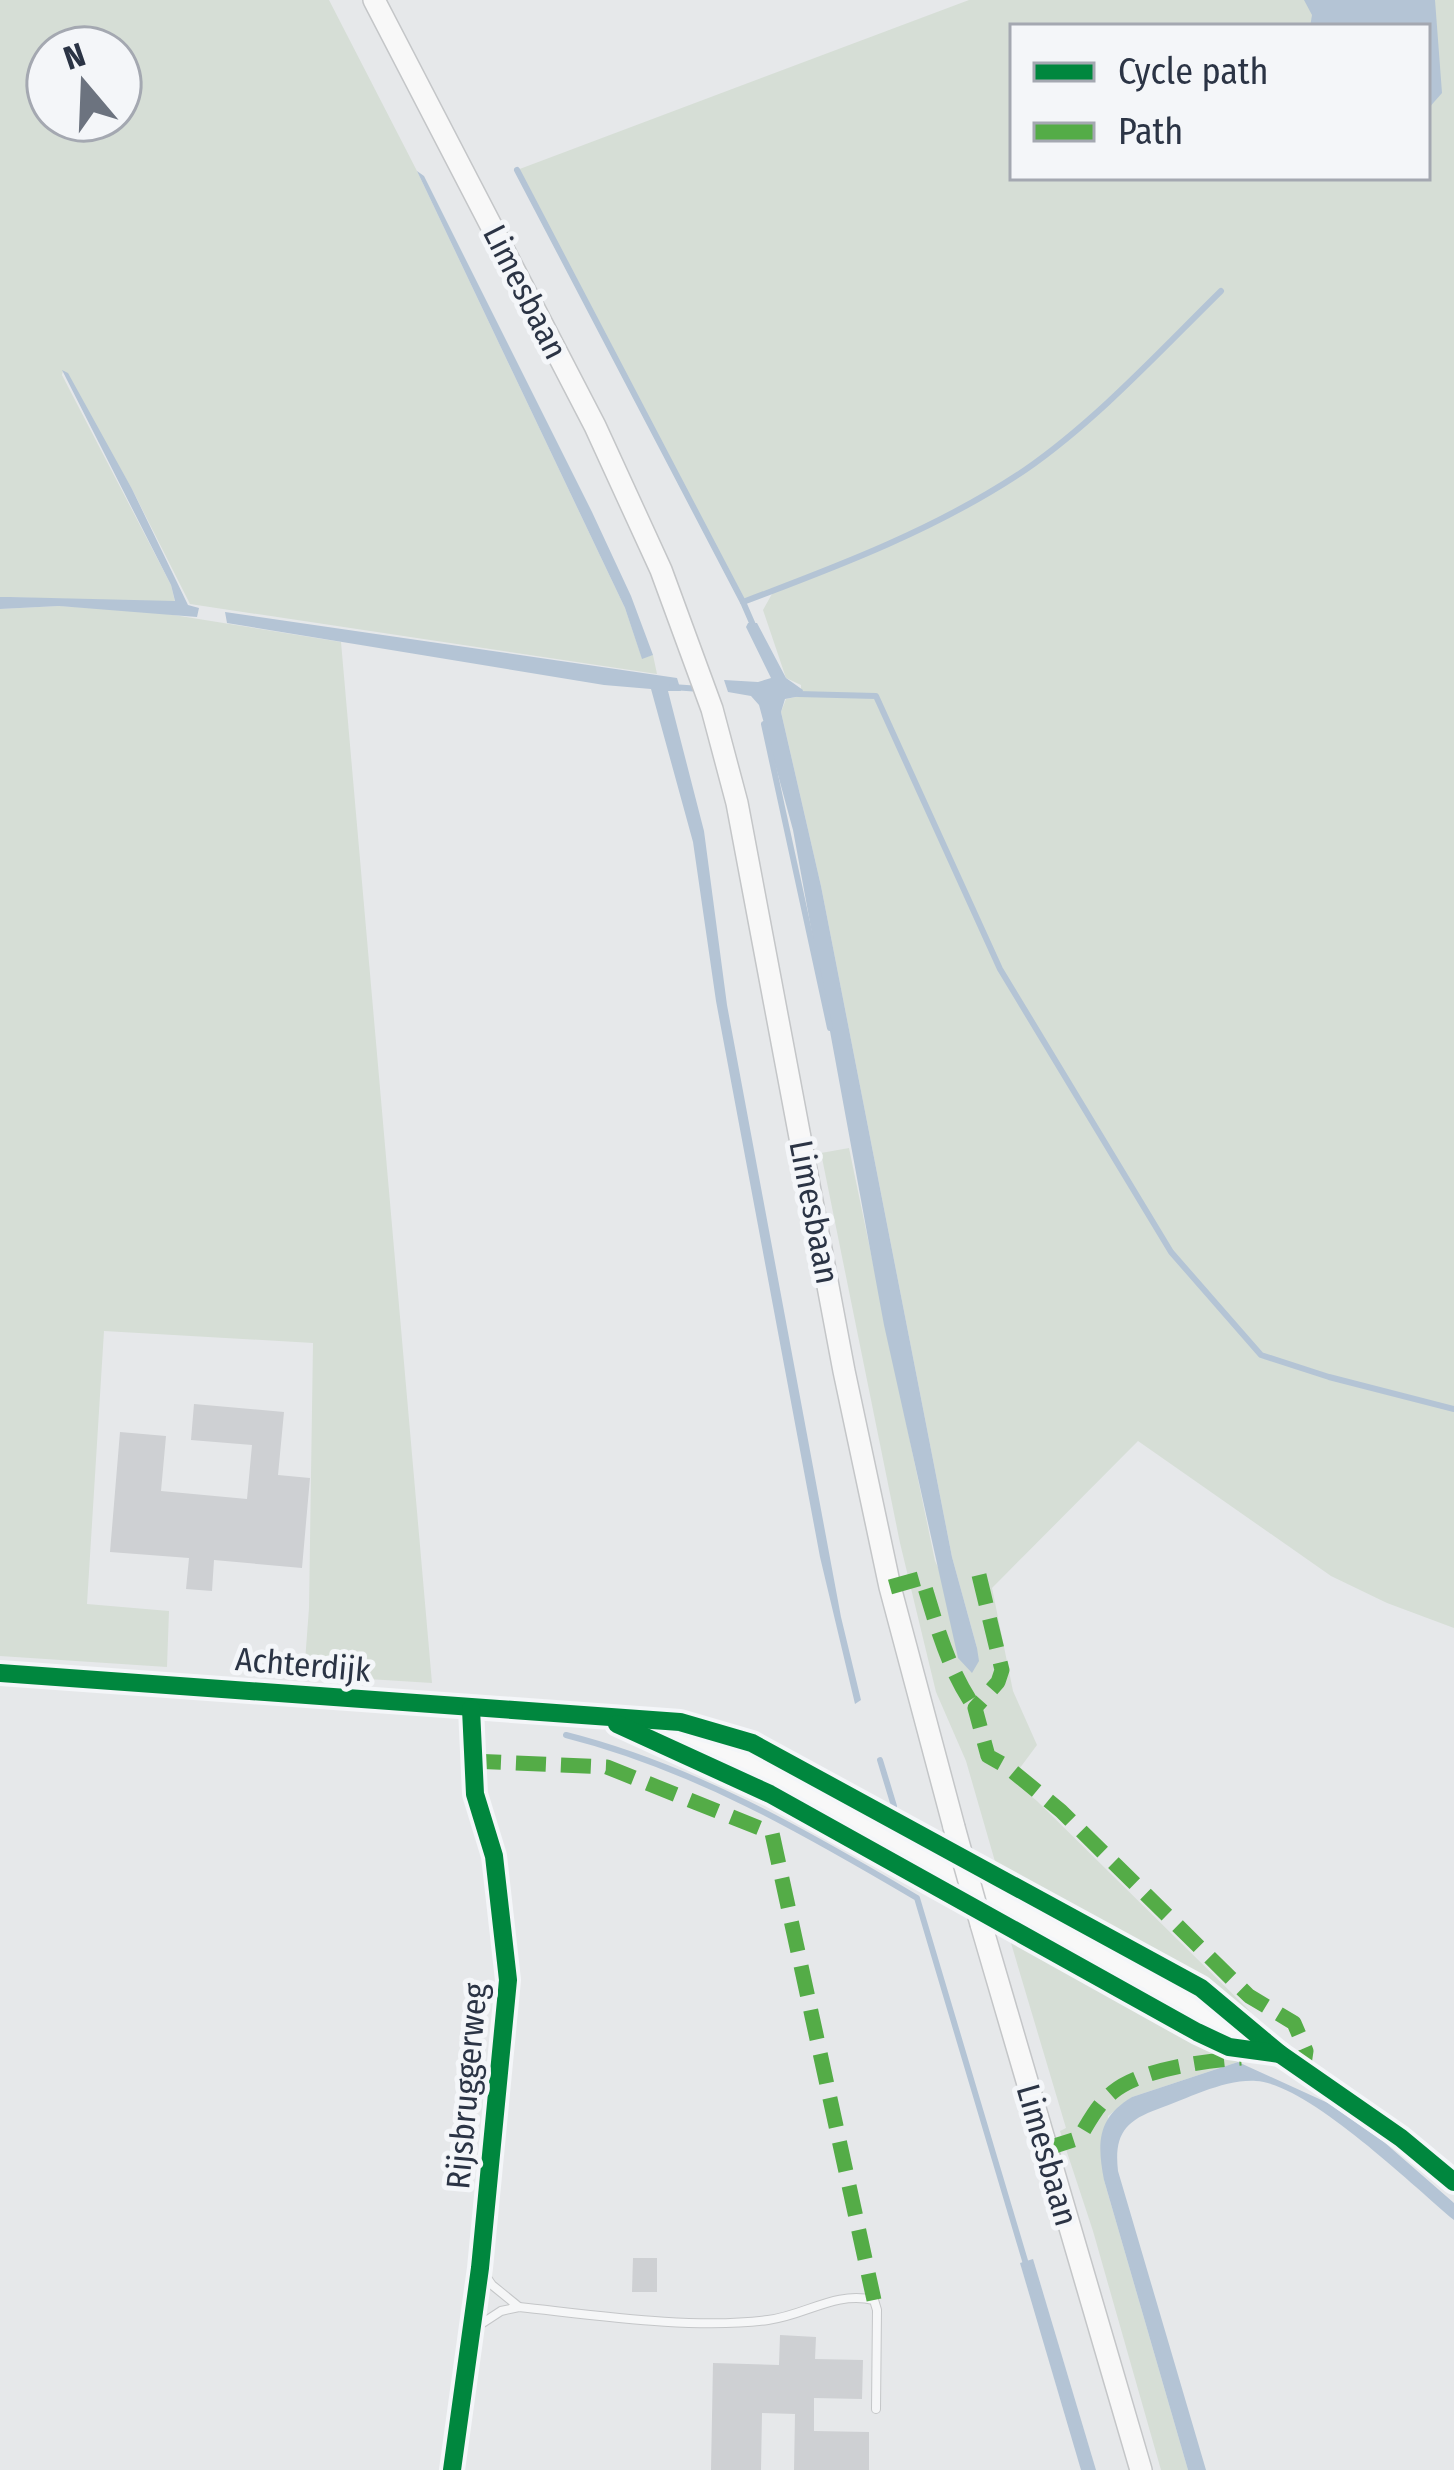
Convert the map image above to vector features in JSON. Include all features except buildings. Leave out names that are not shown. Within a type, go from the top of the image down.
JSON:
[{"type":"main road","name":"Limesbaan","points":[[374,0],[595,426],[694,655],[712,710],[737,803],[886,1565],[981,1924],[1141,2470]]},
{"type":"main road","name":"Achterdijk","points":[[0,1673],[601,1716],[705,1744],[804,1790],[1280,2054],[1401,2138],[1454,2182]]},
{"type":"street","name":"Rijsbruggerweg","points":[[452,2470],[480,2268],[508,1980],[494,1856],[475,1794],[471,1709]]},
{"type":"lane","points":[[480,2268],[519,2307]]},
{"type":"lane","points":[[472,2330],[501,2311],[519,2307],[725,2322],[769,2320],[853,2295],[874,2300],[876,2409]]},
{"type":"shaded area","points":[[0,0],[329,0],[417,171],[625,608],[642,658],[653,655],[657,674],[190,604],[132,489],[63,371],[171,585],[175,602],[0,597]]},
{"type":"shaded area","points":[[969,0],[1454,0],[1454,1628],[1331,1576],[1138,1441],[992,1588],[1013,1691],[1037,1745],[1011,1780],[1251,2012],[1094,1916],[996,1865],[966,1761],[936,1692],[900,1543],[821,1153],[849,1148],[935,1561],[977,1648],[952,1557],[821,886],[781,712],[786,699],[801,696],[801,685],[786,678],[763,610],[773,592],[743,602],[517,170]]},
{"type":"shaded area","points":[[59,606],[149,611],[341,642],[432,1683],[304,1675],[313,1343],[104,1331],[87,1604],[169,1611],[167,1667],[0,1656],[0,609]]},
{"type":"shaded area","points":[[1008,1933],[1238,2062],[1132,2097],[1108,2116],[1104,2180],[1188,2470],[1161,2470],[1060,2131],[1066,2128]]},
{"type":"water","points":[[1304,0],[1435,0],[1442,93],[1430,107],[1430,24],[1310,24],[1312,15]]},
{"type":"water","points":[[417,171],[424,176],[592,512],[653,655],[642,659],[625,608]]},
{"type":"water","points":[[62,370],[68,373],[132,489],[188,605],[199,608],[197,617],[59,606],[0,609],[0,597],[175,601]]},
{"type":"water","points":[[225,612],[677,678],[681,691],[668,691],[704,831],[727,1005],[841,1617],[861,1700],[855,1704],[820,1557],[716,1001],[693,842],[651,689],[227,623]]},
{"type":"water","points":[[748,623],[757,623],[786,678],[803,690],[801,696],[785,699],[781,712],[821,886],[952,1557],[977,1648],[979,1661],[972,1673],[958,1658],[884,1325],[793,830],[759,705],[751,696],[728,692],[724,680],[771,678]]},
{"type":"water","points":[[1238,2062],[1328,2103],[1384,2142],[1454,2203],[1454,2220],[1359,2138],[1278,2086],[1244,2081],[1219,2086],[1129,2125],[1120,2139],[1118,2171],[1206,2470],[1188,2470],[1104,2180],[1102,2132],[1112,2114],[1132,2097]]},
{"type":"water","points":[[1033,2259],[1096,2470],[1081,2470],[1020,2263]]},
{"type":"waterway","points":[[517,170],[743,602]]},
{"type":"waterway","points":[[753,625],[743,602],[923,528],[1025,470],[1102,407],[1221,291]]},
{"type":"waterway","points":[[672,687],[701,689]]},
{"type":"waterway","points":[[798,694],[876,696],[1000,969],[1171,1252],[1261,1355],[1454,1409]]},
{"type":"waterway","points":[[764,724],[830,1028]]},
{"type":"waterway","points":[[566,1735],[703,1783],[917,1898],[1026,2264]]},
{"type":"waterway","points":[[880,1760],[894,1806]]},
{"type":"marked path","points":[[979,1575],[1002,1670],[998,1682],[975,1708],[988,1756],[1061,1811],[1249,1996],[1294,2023],[1306,2051],[1303,2071]]},
{"type":"marked path","points":[[890,1587],[922,1578],[950,1661],[975,1708]]},
{"type":"marked path","points":[[471,1761],[607,1767],[772,1833],[874,2300]]},
{"type":"marked path","points":[[1045,2149],[1079,2138],[1102,2102],[1140,2077],[1241,2058]]},
{"type":"cycle path","points":[[0,1673],[680,1722],[752,1743],[1201,1988],[1280,2054],[1401,2138],[1454,2182]]},
{"type":"cycle path","points":[[452,2470],[480,2268],[508,1980],[494,1856],[475,1794],[471,1709]]},
{"type":"cycle path","points":[[617,1724],[770,1794],[1197,2032],[1229,2047],[1280,2054]]}]
